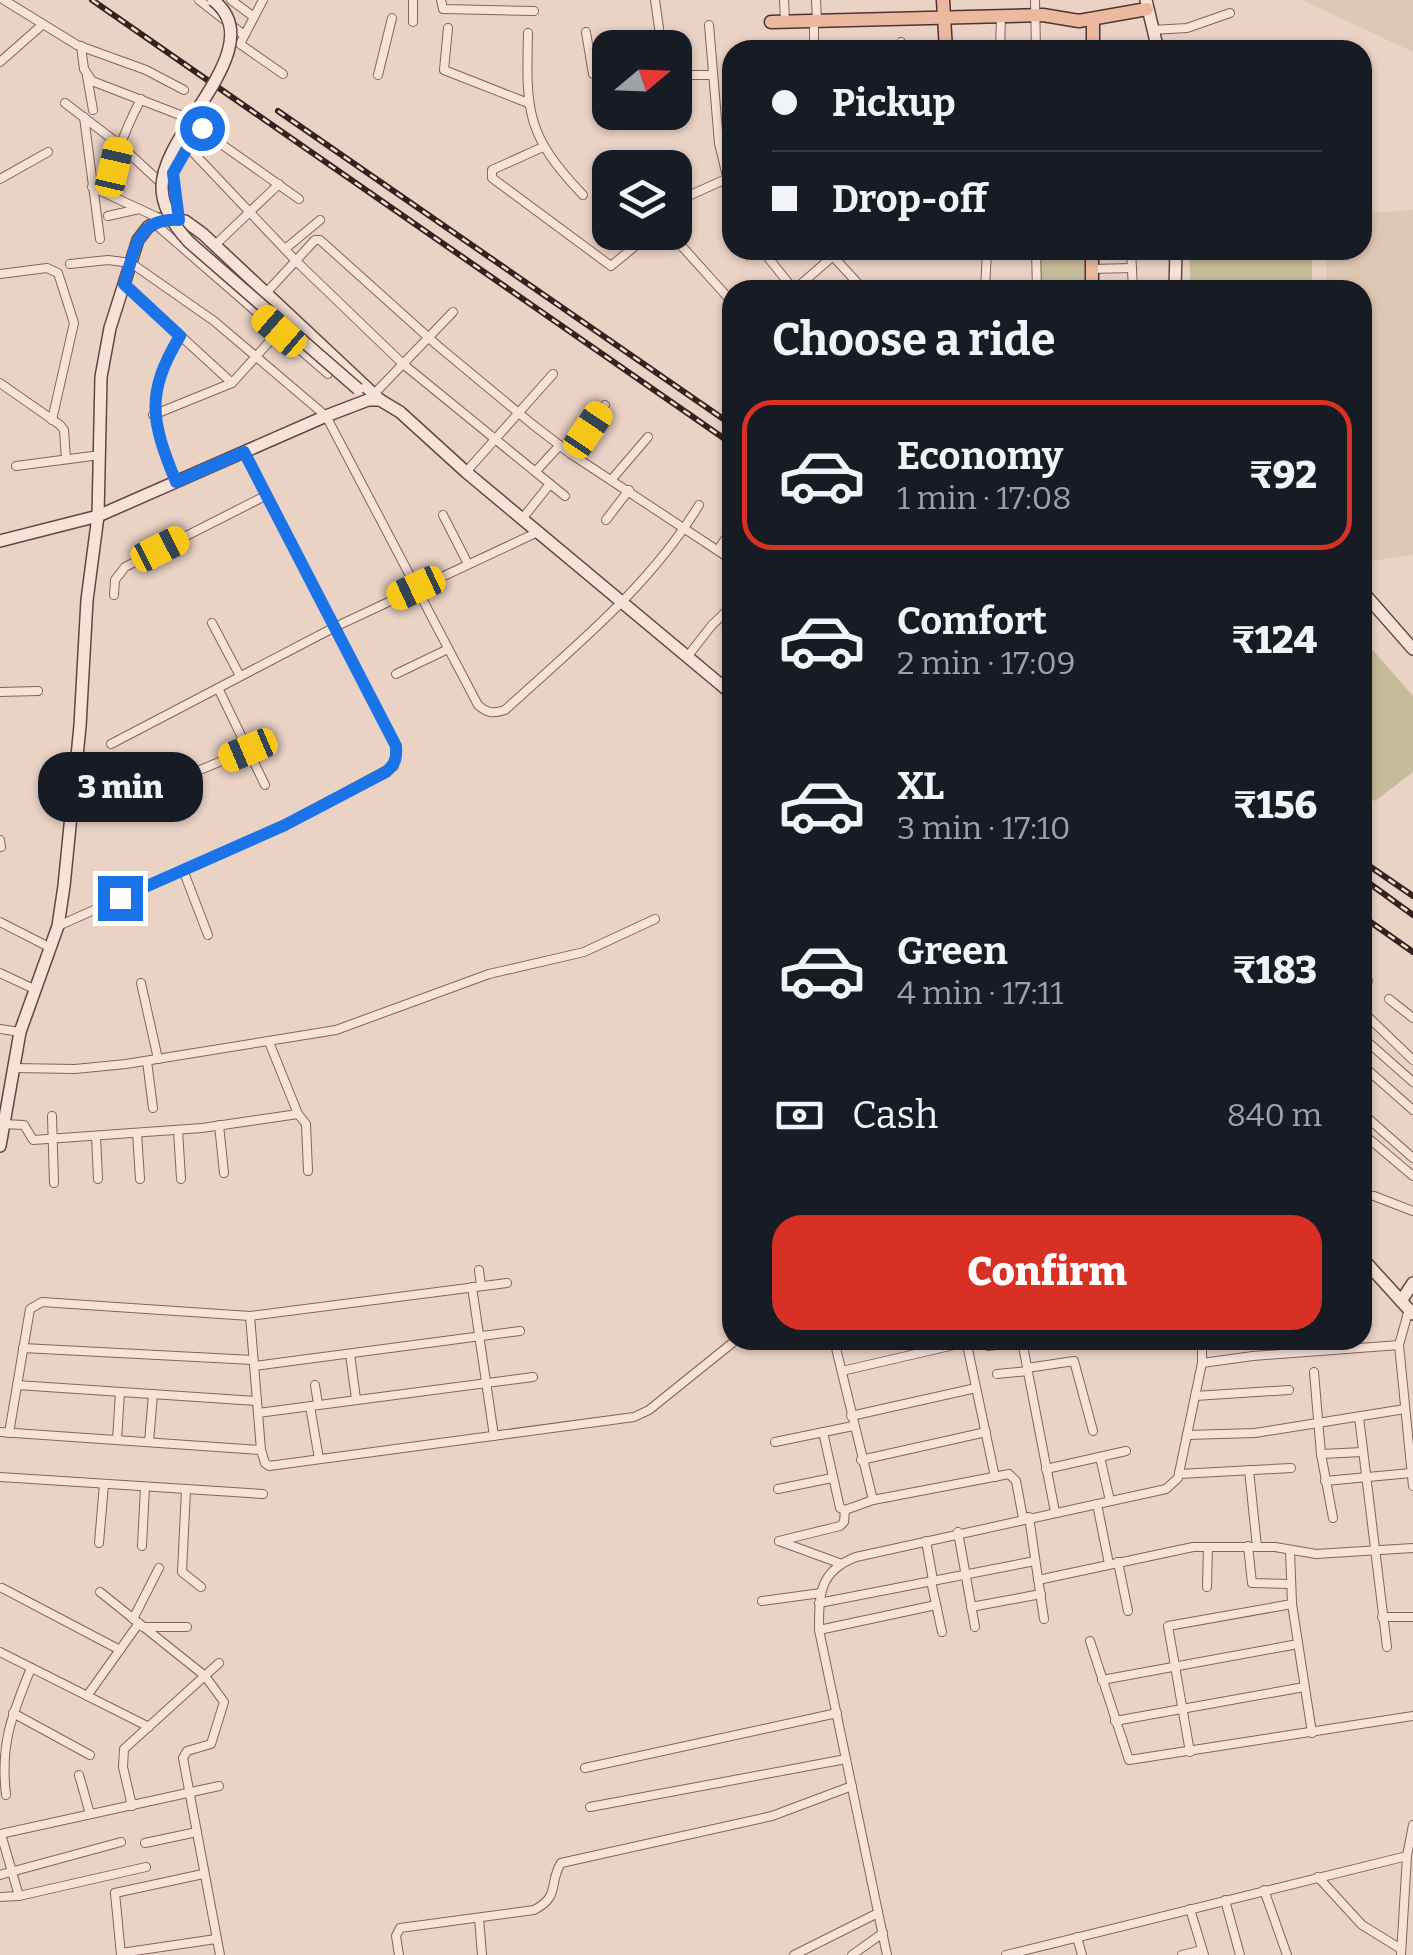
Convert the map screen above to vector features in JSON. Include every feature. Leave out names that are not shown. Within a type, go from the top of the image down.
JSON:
[{"type":"main road","points":[[214,0],[232,21],[233,39],[224,63],[166,164],[162,186],[177,228],[358,389],[400,412],[722,686]]},
{"type":"main road","points":[[943,0],[945,40]]},
{"type":"main road","points":[[778,22],[1036,15],[1093,20],[1146,3],[1155,40]]},
{"type":"main road","points":[[1093,20],[1093,40]]},
{"type":"main road","points":[[0,1146],[4,1090],[34,989],[58,926],[98,516],[101,377],[110,328],[138,240],[157,221],[184,221],[215,245],[374,398]]},
{"type":"main road","points":[[1092,260],[1092,280]]},
{"type":"main road","points":[[6,539],[98,516],[374,398]]},
{"type":"main road","points":[[1372,602],[1413,649]]},
{"type":"main road","points":[[1372,1269],[1408,1308]]},
{"type":"main road","points":[[1408,1308],[1413,1283]]},
{"type":"street","points":[[4,0],[80,46],[146,70],[184,90]]},
{"type":"street","points":[[199,0],[244,35]]},
{"type":"street","points":[[231,0],[254,16]]},
{"type":"street","points":[[264,0],[240,44],[283,74]]},
{"type":"street","points":[[413,0],[413,22]]},
{"type":"street","points":[[441,0],[442,9],[534,11]]},
{"type":"street","points":[[654,0],[659,28]]},
{"type":"street","points":[[778,22],[784,0]]},
{"type":"street","points":[[814,40],[816,0]]},
{"type":"street","points":[[1035,0],[1036,40]]},
{"type":"street","points":[[1152,30],[1187,28],[1230,13]]},
{"type":"street","points":[[1000,40],[1001,16]]},
{"type":"street","points":[[378,75],[392,18]]},
{"type":"street","points":[[0,62],[42,25]]},
{"type":"street","points":[[709,25],[722,151]]},
{"type":"street","points":[[448,28],[444,70],[528,104]]},
{"type":"street","points":[[586,32],[592,68]]},
{"type":"street","points":[[528,33],[528,104],[543,147],[583,194]]},
{"type":"street","points":[[0,46],[8,54]]},
{"type":"street","points":[[80,46],[93,110]]},
{"type":"street","points":[[692,75],[712,75]]},
{"type":"street","points":[[87,76],[200,126],[299,199]]},
{"type":"street","points":[[114,197],[114,167],[140,99]]},
{"type":"street","points":[[65,103],[120,145],[174,194]]},
{"type":"street","points":[[84,117],[100,239]]},
{"type":"street","points":[[179,220],[173,173],[200,126]]},
{"type":"street","points":[[187,146],[284,249],[404,364],[565,496]]},
{"type":"street","points":[[543,147],[492,170],[492,178],[611,266],[630,250]]},
{"type":"street","points":[[0,179],[48,152]]},
{"type":"street","points":[[215,245],[279,184]]},
{"type":"street","points":[[692,196],[722,185]]},
{"type":"street","points":[[92,187],[157,221],[328,374]]},
{"type":"street","points":[[108,216],[139,209]]},
{"type":"street","points":[[284,249],[320,220]]},
{"type":"street","points":[[266,293],[315,240],[320,240],[429,338],[571,454],[722,553]]},
{"type":"street","points":[[685,250],[722,291]]},
{"type":"street","points":[[70,264],[108,260],[131,263],[162,282],[326,416],[478,705],[495,714],[623,604],[700,505]]},
{"type":"street","points":[[770,260],[786,280]]},
{"type":"street","points":[[804,280],[823,260]]},
{"type":"street","points":[[836,260],[855,280]]},
{"type":"street","points":[[1132,260],[1133,280]]},
{"type":"street","points":[[0,274],[46,268],[58,272],[74,322],[52,420]]},
{"type":"street","points":[[1092,269],[1132,268]]},
{"type":"street","points":[[124,284],[232,383]]},
{"type":"street","points":[[374,398],[453,312]]},
{"type":"street","points":[[154,414],[232,383],[279,331]]},
{"type":"street","points":[[176,482],[154,414],[160,373],[180,336]]},
{"type":"street","points":[[466,472],[553,374]]},
{"type":"street","points":[[0,383],[64,430],[66,458]]},
{"type":"street","points":[[571,454],[605,405]]},
{"type":"street","points":[[612,479],[648,438]]},
{"type":"street","points":[[536,471],[560,445]]},
{"type":"street","points":[[58,926],[285,825],[394,766],[396,746],[244,452]]},
{"type":"street","points":[[16,466],[100,455]]},
{"type":"street","points":[[522,519],[550,484]]},
{"type":"street","points":[[606,520],[630,490]]},
{"type":"street","points":[[114,595],[116,580],[125,567],[267,494]]},
{"type":"street","points":[[443,515],[468,564]]},
{"type":"street","points":[[111,744],[335,626],[538,532]]},
{"type":"street","points":[[0,548],[6,539]]},
{"type":"street","points":[[718,550],[722,544]]},
{"type":"street","points":[[687,657],[722,617]]},
{"type":"street","points":[[212,623],[240,676]]},
{"type":"street","points":[[396,674],[448,648]]},
{"type":"street","points":[[218,688],[265,784]]},
{"type":"street","points":[[0,692],[38,691]]},
{"type":"street","points":[[172,782],[248,750]]},
{"type":"street","points":[[184,870],[208,935]]},
{"type":"street","points":[[13,1068],[74,1070],[336,1030],[489,974],[584,952],[656,919]]},
{"type":"street","points":[[0,922],[48,947]]},
{"type":"street","points":[[0,973],[34,989]]},
{"type":"street","points":[[140,982],[158,1059]]},
{"type":"street","points":[[1388,999],[1413,1018]]},
{"type":"street","points":[[1372,1021],[1413,1060]]},
{"type":"street","points":[[0,1029],[20,1032]]},
{"type":"street","points":[[269,1042],[298,1114],[306,1124],[308,1171]]},
{"type":"street","points":[[1372,1047],[1413,1082]]},
{"type":"street","points":[[147,1060],[154,1108]]},
{"type":"street","points":[[1372,1074],[1413,1110]]},
{"type":"street","points":[[3,1124],[24,1124],[33,1140],[178,1130],[298,1114]]},
{"type":"street","points":[[52,1116],[54,1183]]},
{"type":"street","points":[[1372,1122],[1413,1158]]},
{"type":"street","points":[[219,1125],[224,1174]]},
{"type":"street","points":[[178,1130],[181,1179]]},
{"type":"street","points":[[137,1133],[140,1180]]},
{"type":"street","points":[[96,1136],[98,1180]]},
{"type":"street","points":[[1372,1141],[1413,1176]]},
{"type":"street","points":[[1374,1196],[1413,1211]]},
{"type":"street","points":[[478,1270],[479,1337],[494,1436]]},
{"type":"street","points":[[262,1450],[5,1432],[30,1309],[42,1302],[250,1316],[506,1283]]},
{"type":"street","points":[[1408,1308],[1399,1345],[1413,1486]]},
{"type":"street","points":[[250,1316],[262,1450],[269,1466],[634,1417],[649,1410],[724,1350]]},
{"type":"street","points":[[23,1348],[254,1363],[520,1331]]},
{"type":"street","points":[[1372,1347],[1399,1345]]},
{"type":"street","points":[[837,1350],[873,1500]]},
{"type":"street","points":[[842,1371],[929,1350]]},
{"type":"street","points":[[968,1350],[995,1477]]},
{"type":"street","points":[[1024,1350],[1054,1512]]},
{"type":"street","points":[[887,1955],[820,1630],[819,1603],[824,1580],[839,1563],[958,1532],[1166,1489],[1179,1474],[1202,1350]]},
{"type":"street","points":[[1202,1363],[1333,1350]]},
{"type":"street","points":[[350,1354],[356,1399]]},
{"type":"street","points":[[996,1374],[1074,1361],[1092,1430]]},
{"type":"street","points":[[1314,1372],[1317,1424],[1333,1518]]},
{"type":"street","points":[[258,1413],[533,1376]]},
{"type":"street","points":[[17,1384],[257,1402]]},
{"type":"street","points":[[315,1385],[319,1459]]},
{"type":"street","points":[[775,1442],[976,1388]]},
{"type":"street","points":[[1195,1396],[1289,1390]]},
{"type":"street","points":[[117,1440],[120,1392]]},
{"type":"street","points":[[149,1442],[153,1394]]},
{"type":"street","points":[[1187,1435],[1255,1433],[1404,1409]]},
{"type":"street","points":[[1359,1417],[1387,1647]]},
{"type":"street","points":[[823,1432],[836,1500],[845,1510],[844,1522],[779,1541],[839,1563]]},
{"type":"street","points":[[861,1460],[986,1432]]},
{"type":"street","points":[[1046,1469],[1126,1452]]},
{"type":"street","points":[[1321,1454],[1363,1452]]},
{"type":"street","points":[[1100,1457],[1110,1501]]},
{"type":"street","points":[[1179,1474],[1291,1468]]},
{"type":"street","points":[[1248,1470],[1252,1583],[1289,1584]]},
{"type":"street","points":[[0,1476],[263,1494]]},
{"type":"street","points":[[845,1510],[873,1500],[1013,1476],[1026,1518],[1044,1619]]},
{"type":"street","points":[[1325,1481],[1412,1476]]},
{"type":"street","points":[[778,1489],[832,1478]]},
{"type":"street","points":[[99,1543],[104,1484]]},
{"type":"street","points":[[142,1546],[145,1487]]},
{"type":"street","points":[[186,1490],[182,1572],[200,1586]]},
{"type":"street","points":[[1097,1504],[1128,1611]]},
{"type":"street","points":[[958,1532],[975,1626]]},
{"type":"street","points":[[926,1540],[942,1632]]},
{"type":"street","points":[[1038,1580],[1182,1549],[1252,1546],[1316,1554],[1413,1548]]},
{"type":"street","points":[[1207,1587],[1208,1547]]},
{"type":"street","points":[[1290,1550],[1289,1584],[1312,1733]]},
{"type":"street","points":[[819,1603],[1035,1561]]},
{"type":"street","points":[[87,1696],[138,1623],[159,1568]]},
{"type":"street","points":[[2,1588],[120,1650]]},
{"type":"street","points":[[100,1592],[205,1676],[222,1696],[224,1708],[211,1744],[184,1754],[220,1955]]},
{"type":"street","points":[[762,1601],[821,1592]]},
{"type":"street","points":[[971,1607],[1040,1594]]},
{"type":"street","points":[[1190,1752],[1168,1630],[1172,1623],[1292,1604]]},
{"type":"street","points":[[820,1630],[936,1605]]},
{"type":"street","points":[[1382,1618],[1413,1617]]},
{"type":"street","points":[[138,1623],[187,1627]]},
{"type":"street","points":[[1090,1641],[1129,1760],[1413,1716]]},
{"type":"street","points":[[1102,1680],[1298,1644]]},
{"type":"street","points":[[0,1652],[149,1727]]},
{"type":"street","points":[[132,1806],[122,1757],[124,1749],[219,1664]]},
{"type":"street","points":[[6,1795],[3,1747],[30,1668]]},
{"type":"street","points":[[1115,1721],[1304,1687]]},
{"type":"street","points":[[13,1713],[90,1755]]},
{"type":"street","points":[[585,1768],[837,1713]]},
{"type":"street","points":[[590,1808],[846,1759]]},
{"type":"street","points":[[78,1775],[90,1814]]},
{"type":"street","points":[[19,1896],[0,1834],[219,1786]]},
{"type":"street","points":[[399,1955],[396,1936],[400,1928],[534,1910],[546,1904],[554,1893],[561,1863],[772,1816],[852,1786]]},
{"type":"street","points":[[1401,1952],[1413,1825]]},
{"type":"street","points":[[145,1843],[196,1832]]},
{"type":"street","points":[[0,1875],[121,1842]]},
{"type":"street","points":[[1006,1955],[1409,1852]]},
{"type":"street","points":[[0,1897],[146,1866]]},
{"type":"street","points":[[203,1874],[115,1893],[121,1954],[216,1939]]},
{"type":"street","points":[[1318,1877],[1362,1925],[1401,1952]]},
{"type":"street","points":[[1264,1890],[1287,1955]]},
{"type":"street","points":[[1225,1900],[1240,1955]]},
{"type":"street","points":[[1182,1955],[1203,1952],[1190,1909]]},
{"type":"street","points":[[794,1955],[878,1912]]},
{"type":"street","points":[[479,1918],[482,1955]]},
{"type":"street","points":[[852,1955],[883,1933]]},
{"type":"street","points":[[1078,1937],[1082,1955]]},
{"type":"shaded area","points":[[1302,0],[1413,0],[1413,52]]},
{"type":"shaded area","points":[[1413,210],[1413,555],[1372,561],[1372,280],[1326,280],[1326,260],[1372,260],[1372,212]]},
{"type":"shaded area","points":[[1037,260],[1092,260],[1092,280],[1037,280]]},
{"type":"shaded area","points":[[1190,260],[1312,260],[1312,280],[1190,280]]},
{"type":"shaded area","points":[[1372,649],[1413,696],[1413,772],[1375,801]]},
{"type":"railway","points":[[92,0],[722,437]]},
{"type":"railway","points":[[278,111],[722,418]]},
{"type":"railway","points":[[1372,868],[1413,896]]},
{"type":"railway","points":[[1372,885],[1413,915]]},
{"type":"railway","points":[[1372,923],[1413,952]]},
{"type":"route","points":[[120,898],[285,825],[386,772],[397,757],[396,746],[244,452],[176,482],[155,427],[155,390],[180,336],[124,284],[138,240],[148,227],[161,219],[179,220],[173,173],[202,128]]}]
